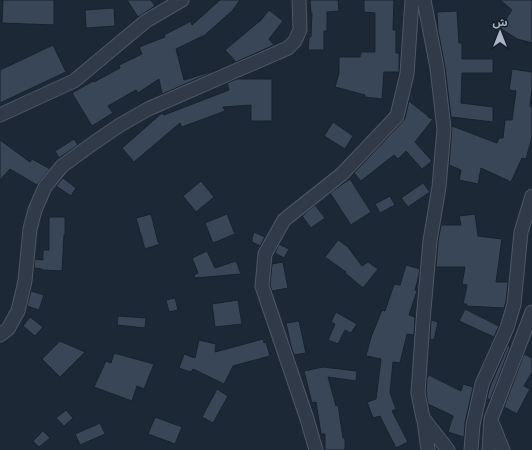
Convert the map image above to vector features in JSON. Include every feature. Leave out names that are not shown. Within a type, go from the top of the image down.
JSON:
[{"type":"street","points":[[0,114],[74,81],[146,21],[182,0]]},
{"type":"street","points":[[0,335],[8,329],[18,311],[25,281],[30,229],[35,210],[45,187],[62,166],[102,138],[148,109],[288,48],[295,41],[300,30],[299,0]]},
{"type":"street","points":[[316,450],[262,286],[265,254],[284,220],[342,174],[397,116],[407,74],[412,0]]},
{"type":"street","points":[[424,0],[437,68],[444,129],[439,187],[430,241],[422,321],[418,393],[428,450]]},
{"type":"street","points":[[471,450],[473,425],[482,384],[507,328],[514,304],[520,232],[532,196]]},
{"type":"street","points":[[489,450],[491,420],[532,312]]},
{"type":"street","points":[[423,418],[448,450]]},
{"type":"street","points":[[491,420],[503,450]]},
{"type":"building","points":[[3,0],[54,0],[54,25],[2,23]]},
{"type":"building","points":[[127,0],[151,0],[155,6],[138,17]]},
{"type":"building","points":[[220,0],[240,0],[233,10],[205,35],[176,49],[184,80],[220,69],[162,94],[159,79],[138,93],[136,90],[108,106],[113,113],[92,126],[72,93],[120,68],[119,65],[142,54],[139,47],[165,37],[164,35],[191,21],[192,25]]},
{"type":"building","points":[[310,0],[338,0],[339,11],[327,12],[327,31],[324,31],[324,50],[308,50],[309,37],[311,37],[312,13]]},
{"type":"building","points":[[364,0],[394,0],[393,30],[396,30],[396,53],[399,53],[399,72],[384,72],[382,99],[365,97],[365,95],[335,87],[339,73],[339,57],[360,57],[361,52],[375,52],[375,13],[364,12]]},
{"type":"building","points":[[500,0],[532,0],[532,43],[517,39],[500,28],[512,10]]},
{"type":"building","points":[[114,8],[115,26],[86,28],[85,10]]},
{"type":"building","points":[[269,10],[283,21],[269,39],[274,45],[236,62],[225,50],[261,20]]},
{"type":"building","points":[[457,11],[459,43],[462,43],[462,59],[493,59],[493,73],[462,73],[461,103],[493,107],[493,122],[451,117],[445,67],[438,30],[437,12]]},
{"type":"building","points":[[53,45],[66,72],[0,103],[0,70]]},
{"type":"building","points":[[512,69],[532,72],[530,106],[532,107],[532,137],[526,159],[522,158],[511,182],[481,168],[478,184],[459,180],[461,170],[449,165],[452,126],[497,143],[499,138],[503,138],[505,120],[512,120],[516,91],[509,90]]},
{"type":"building","points":[[237,79],[272,79],[272,121],[251,121],[251,105],[223,107],[225,111],[182,127],[180,123],[134,162],[122,148],[162,113],[164,115],[229,90],[227,83]]},
{"type":"building","points":[[409,101],[428,117],[433,119],[415,142],[432,161],[422,169],[406,151],[398,159],[394,155],[361,181],[354,173],[403,121]]},
{"type":"building","points":[[333,122],[353,136],[345,149],[324,136]]},
{"type":"building","points":[[74,139],[78,145],[59,158],[55,151]]},
{"type":"building","points":[[0,140],[30,162],[32,159],[50,169],[37,185],[10,169],[0,180]]},
{"type":"building","points":[[63,178],[76,188],[71,196],[56,186]]},
{"type":"building","points":[[350,179],[371,212],[351,225],[330,193]]},
{"type":"building","points":[[201,181],[214,197],[196,212],[183,196]]},
{"type":"building","points":[[423,183],[430,192],[408,207],[401,198]]},
{"type":"building","points":[[390,196],[395,205],[380,213],[375,204]]},
{"type":"building","points":[[315,205],[325,218],[311,228],[302,216]]},
{"type":"building","points":[[151,214],[158,242],[160,244],[145,249],[136,218]]},
{"type":"building","points":[[227,214],[235,234],[213,243],[205,223]]},
{"type":"building","points":[[475,214],[478,236],[502,239],[496,282],[508,282],[504,308],[466,306],[467,304],[463,304],[467,285],[462,284],[465,267],[436,267],[441,225],[461,225],[459,216]]},
{"type":"building","points":[[49,217],[65,217],[62,271],[34,268],[35,259],[43,260],[43,250],[49,250]]},
{"type":"building","points":[[254,232],[265,237],[260,246],[252,242]]},
{"type":"building","points":[[338,240],[348,247],[362,266],[368,262],[378,269],[363,288],[345,273],[346,272],[325,257]]},
{"type":"building","points":[[279,244],[289,249],[284,258],[275,253]]},
{"type":"building","points":[[207,251],[215,268],[236,261],[241,274],[195,278],[194,275],[198,273],[192,258]]},
{"type":"building","points":[[283,262],[288,288],[272,291],[270,285],[272,264]]},
{"type":"building","points":[[406,265],[420,269],[415,290],[417,291],[409,315],[415,317],[414,335],[407,334],[400,363],[393,362],[390,393],[396,409],[392,411],[408,442],[396,448],[380,416],[373,418],[367,402],[376,399],[381,359],[366,356],[371,337],[382,310],[385,311],[394,284],[400,285]]},
{"type":"building","points":[[31,291],[44,295],[39,310],[27,306]]},
{"type":"building","points":[[175,298],[178,310],[169,312],[166,300]]},
{"type":"building","points":[[238,300],[242,324],[215,327],[212,304]]},
{"type":"building","points":[[465,309],[499,326],[494,337],[459,321]]},
{"type":"building","points":[[336,312],[357,324],[351,333],[345,330],[338,344],[328,340],[335,324],[331,322]]},
{"type":"building","points":[[118,316],[146,318],[145,328],[117,325]]},
{"type":"building","points":[[30,317],[43,327],[35,336],[23,326]]},
{"type":"building","points":[[431,320],[438,322],[434,340],[430,339]]},
{"type":"building","points":[[299,321],[306,353],[294,355],[286,323]]},
{"type":"building","points":[[263,339],[264,343],[266,342],[270,356],[233,366],[224,384],[193,369],[191,372],[179,368],[184,354],[195,358],[199,340],[216,344],[215,352]]},
{"type":"building","points":[[60,341],[85,352],[60,377],[42,359]]},
{"type":"building","points":[[508,345],[510,347],[490,400],[487,398],[490,387]]},
{"type":"building","points":[[114,353],[154,364],[144,389],[137,386],[132,401],[94,387],[106,361],[111,363]]},
{"type":"building","points":[[524,354],[532,358],[532,372],[524,386],[530,389],[517,414],[504,407]]},
{"type":"building","points":[[323,367],[357,371],[356,381],[328,377],[336,406],[338,405],[343,438],[345,438],[345,450],[325,450],[325,434],[321,434],[316,402],[312,403],[304,371]]},
{"type":"building","points":[[429,375],[461,391],[463,384],[473,387],[465,423],[464,437],[448,432],[453,416],[428,404],[426,392],[427,378]]},
{"type":"building","points":[[217,389],[228,396],[213,423],[202,417]]},
{"type":"building","points":[[66,410],[73,418],[64,426],[56,418]]},
{"type":"building","points":[[155,417],[182,427],[175,444],[148,434]]},
{"type":"building","points":[[100,423],[105,434],[80,445],[75,434]]},
{"type":"building","points":[[43,431],[50,438],[39,447],[33,441]]}]
